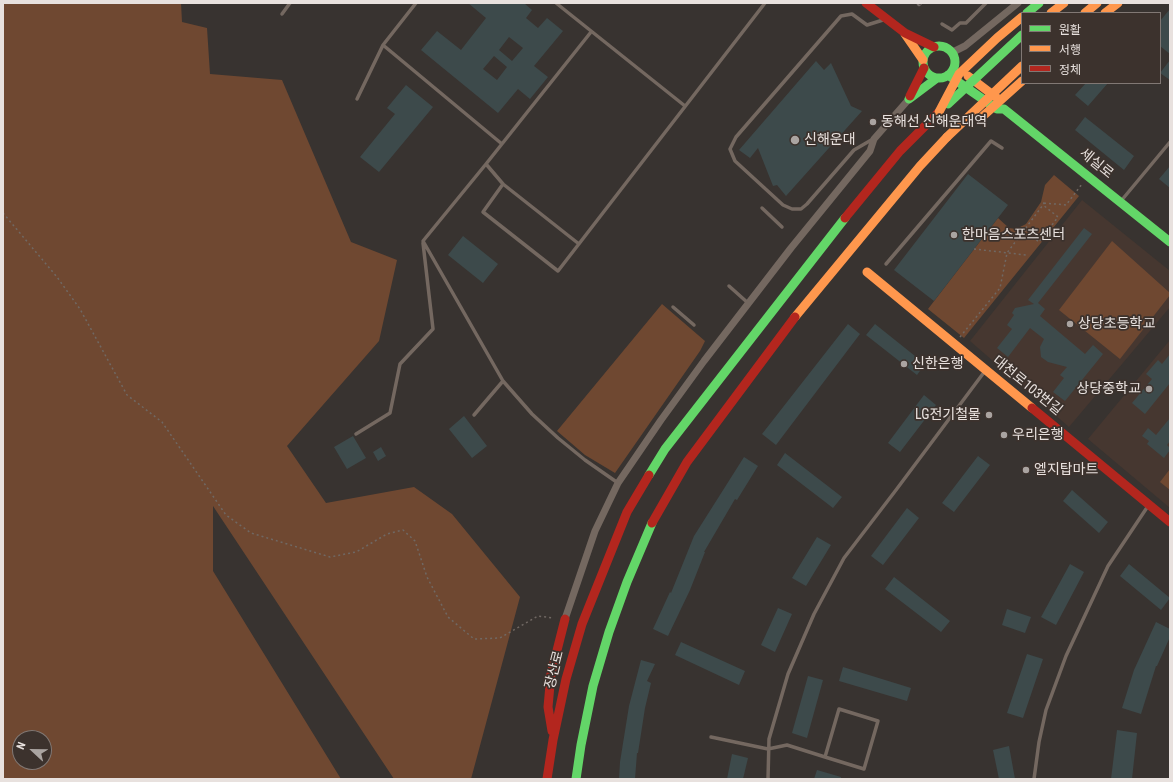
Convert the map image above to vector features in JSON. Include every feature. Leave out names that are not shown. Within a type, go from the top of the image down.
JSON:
[{"type":"main road","points":[[866,3],[905,33],[934,47],[944,47],[952,53],[955,62],[954,67],[948,75],[937,78],[909,98]]},
{"type":"main road","points":[[1028,12],[1039,3]]},
{"type":"main road","points":[[1052,12],[1064,3]]},
{"type":"main road","points":[[1086,12],[1097,3]]},
{"type":"main road","points":[[1106,12],[1118,3]]},
{"type":"main road","points":[[939,112],[959,74],[1021,18]]},
{"type":"main road","points":[[905,33],[929,75],[937,78]]},
{"type":"main road","name":"장산로","points":[[547,779],[553,740],[566,679],[580,630],[627,512],[665,449],[841,222],[900,151],[939,112],[1021,36]]},
{"type":"main road","points":[[909,98],[927,52],[934,47]]},
{"type":"main road","name":"세실로","points":[[954,67],[1004,103],[1004,109]]},
{"type":"main road","points":[[576,779],[593,686],[609,632],[627,582],[651,524],[687,462],[802,307],[920,166],[947,137],[1021,67]]},
{"type":"main road","name":"세실로","points":[[948,75],[997,109],[1004,109],[1170,242]]},
{"type":"main road","points":[[947,137],[968,128],[1021,82]]},
{"type":"main road","name":"대천로103번길","points":[[867,272],[1170,522]]},
{"type":"main road","points":[[553,740],[548,707],[552,674],[565,619]]},
{"type":"street","points":[[952,53],[965,46],[1018,3]]},
{"type":"street","points":[[565,619],[595,531],[618,483],[660,420],[748,303],[870,151],[874,139],[909,98]]},
{"type":"lane","points":[[282,14],[290,3]]},
{"type":"lane","points":[[357,99],[383,45],[416,3]]},
{"type":"lane","points":[[556,3],[685,106]]},
{"type":"lane","points":[[503,184],[483,212],[558,271],[765,3]]},
{"type":"lane","points":[[942,24],[952,30],[960,23],[966,23],[986,3]]},
{"type":"lane","points":[[874,139],[854,150],[807,204],[800,209],[792,209],[783,205],[735,161],[730,149],[736,137],[841,16],[852,14],[867,25],[886,19]]},
{"type":"lane","points":[[356,434],[390,413],[400,364],[433,329],[423,241],[591,32]]},
{"type":"lane","points":[[383,45],[502,144]]},
{"type":"lane","points":[[886,264],[992,141],[1002,148]]},
{"type":"lane","points":[[1120,202],[1170,142]]},
{"type":"lane","points":[[486,164],[503,184],[579,244]]},
{"type":"lane","points":[[762,208],[782,227]]},
{"type":"lane","points":[[423,241],[504,381],[532,414],[558,438],[585,460],[618,483]]},
{"type":"lane","points":[[729,286],[748,303]]},
{"type":"lane","points":[[673,307],[694,325]]},
{"type":"lane","points":[[768,779],[769,739],[788,674],[814,614],[844,558],[985,370]]},
{"type":"lane","points":[[474,415],[504,381]]},
{"type":"lane","points":[[1034,779],[1038,742],[1046,710],[1066,656],[1108,566],[1149,505]]},
{"type":"lane","points":[[711,738],[768,749],[787,745],[825,757],[864,769],[878,721],[839,709],[825,757]]},
{"type":"path","points":[[1043,204],[1066,205],[1088,176]]},
{"type":"path","points":[[1025,230],[1039,242],[1058,217],[1041,202]]},
{"type":"path","points":[[954,344],[1000,288],[1007,253],[1043,204]]},
{"type":"path","points":[[3,214],[57,278],[80,308],[127,395],[162,422],[226,515],[251,533],[330,557],[356,552],[388,534],[403,530],[415,541],[426,577],[448,617],[474,639],[500,638],[538,616],[565,619]]},
{"type":"path","points":[[974,250],[1026,255]]},
{"type":"shaded area","points":[[3,3],[181,3],[182,22],[207,28],[210,74],[282,80],[351,242],[397,260],[379,341],[287,446],[326,503],[414,487],[452,514],[520,597],[471,779],[394,779],[213,506],[213,571],[341,779],[3,779]]},
{"type":"shaded area","points":[[1054,175],[1079,196],[964,338],[928,309],[998,218],[1009,228],[1016,229],[1026,224],[1041,202],[1045,185]]},
{"type":"shaded area","name":"상당초등학교","points":[[1082,200],[1170,271],[1170,307],[1069,427],[970,341]]},
{"type":"shaded area","points":[[1112,241],[1170,293],[1170,295],[1120,359],[1059,310]]},
{"type":"shaded area","points":[[662,304],[705,341],[700,351],[615,473],[585,455],[557,431]]},
{"type":"shaded area","name":"상당중학교","points":[[1170,340],[1170,508],[1088,439]]},
{"type":"shaded area","points":[[1170,469],[1170,490],[1160,482]]},
{"type":"building","points":[[468,3],[524,3],[532,10],[526,18],[538,28],[547,18],[563,31],[534,66],[548,77],[530,99],[518,89],[498,113],[421,50],[437,31],[461,50],[486,18]],"holes":[[[509,37],[523,48],[512,61],[499,50]],[[494,56],[507,67],[497,80],[483,69]]]},
{"type":"building","points":[[1170,9],[1170,54],[1161,47],[1161,20]]},
{"type":"building","points":[[1170,60],[1170,80],[1161,74]]},
{"type":"building","points":[[816,61],[824,70],[831,63],[851,106],[862,111],[786,196],[777,185],[773,186],[758,148],[750,158],[739,150]]},
{"type":"building","points":[[1085,84],[1107,84],[1088,106],[1075,95]]},
{"type":"building","points":[[406,85],[433,107],[379,172],[360,157],[395,114],[387,108]]},
{"type":"building","points":[[1085,117],[1134,156],[1124,170],[1075,130]]},
{"type":"building","points":[[1170,166],[1170,188],[1159,179]]},
{"type":"building","name":"한마음스포츠센터","points":[[968,174],[1008,205],[934,301],[894,270]]},
{"type":"building","points":[[1084,228],[1092,234],[1038,303],[1045,309],[1040,316],[1085,354],[1093,345],[1103,354],[1065,401],[1053,392],[1064,378],[1060,375],[1067,367],[1048,362],[1041,357],[1040,347],[1044,339],[1030,328],[1008,357],[997,348],[1012,329],[1007,325],[1014,315],[1012,313],[1015,308],[1034,304],[1028,300]]},
{"type":"building","points":[[463,236],[498,264],[483,283],[448,255]]},
{"type":"building","points":[[848,324],[860,334],[776,445],[762,434]]},
{"type":"building","points":[[875,324],[925,364],[917,375],[866,335]]},
{"type":"building","points":[[1170,354],[1170,383],[1145,414],[1132,403],[1152,379],[1146,374],[1158,360],[1162,364]]},
{"type":"building","points":[[924,395],[936,405],[900,452],[888,443]]},
{"type":"building","points":[[464,416],[487,446],[472,458],[449,429]]},
{"type":"building","points":[[1170,418],[1170,441],[1167,445],[1170,450],[1164,458],[1147,444],[1149,441],[1142,436],[1148,428],[1156,435]]},
{"type":"building","points":[[353,436],[366,458],[347,469],[334,447]]},
{"type":"building","points":[[381,447],[386,456],[378,461],[373,452]]},
{"type":"building","points":[[785,453],[842,497],[833,508],[777,465]]},
{"type":"building","points":[[978,456],[990,465],[954,512],[942,503]]},
{"type":"building","points":[[744,457],[758,466],[737,500],[735,499],[704,552],[690,590],[668,636],[653,629],[670,592],[671,593],[694,536]]},
{"type":"building","points":[[1072,490],[1108,522],[1099,533],[1063,501]]},
{"type":"building","points":[[907,508],[919,518],[883,565],[871,556]]},
{"type":"building","points":[[817,537],[831,545],[806,586],[792,578]]},
{"type":"building","points":[[1070,564],[1084,572],[1056,625],[1041,617]]},
{"type":"building","points":[[1129,564],[1170,598],[1161,610],[1120,576]]},
{"type":"building","points":[[894,577],[950,621],[941,632],[885,589]]},
{"type":"building","points":[[778,608],[792,614],[775,652],[761,645]]},
{"type":"building","points":[[1007,609],[1031,617],[1025,633],[1002,625]]},
{"type":"building","points":[[1156,622],[1170,629],[1170,637],[1156,666],[1141,714],[1122,708],[1134,670]]},
{"type":"building","points":[[681,642],[745,671],[739,685],[675,655]]},
{"type":"building","points":[[1027,654],[1043,659],[1023,718],[1007,713]]},
{"type":"building","points":[[641,660],[655,664],[647,681],[651,683],[637,753],[635,779],[619,779],[620,762],[629,706]]},
{"type":"building","points":[[843,667],[911,688],[907,701],[839,681]]},
{"type":"building","points":[[808,676],[823,680],[807,738],[792,733]]},
{"type":"building","points":[[1117,730],[1137,733],[1132,779],[1111,779]]},
{"type":"building","points":[[1009,746],[1015,779],[999,779],[993,750]]},
{"type":"building","points":[[732,754],[748,758],[743,779],[727,779]]},
{"type":"building","points":[[817,770],[841,777],[841,779],[814,779]]},
{"type":"traffic: fast","points":[[1028,12],[1039,3]]},
{"type":"traffic: fast","points":[[948,104],[1021,36]]},
{"type":"traffic: fast","points":[[939,46],[945,47],[952,53],[955,62],[954,68],[948,75],[939,78],[933,77],[926,71],[923,62],[924,56],[930,49],[939,46]]},
{"type":"traffic: fast","points":[[948,75],[997,109],[1004,109],[1170,242]]},
{"type":"traffic: fast","points":[[909,99],[937,78]]},
{"type":"traffic: fast","points":[[649,475],[665,449],[845,218]]},
{"type":"traffic: fast","points":[[576,779],[593,686],[609,632],[627,582],[652,523]]},
{"type":"traffic: slow","points":[[1052,12],[1064,3]]},
{"type":"traffic: slow","points":[[1086,12],[1097,3]]},
{"type":"traffic: slow","points":[[1106,12],[1118,3]]},
{"type":"traffic: slow","points":[[939,112],[959,74],[1021,18]]},
{"type":"traffic: slow","points":[[905,34],[923,60]]},
{"type":"traffic: slow","points":[[947,137],[1021,67]]},
{"type":"traffic: slow","points":[[968,76],[997,98]]},
{"type":"traffic: slow","points":[[983,116],[1021,82]]},
{"type":"traffic: slow","points":[[795,317],[920,166],[947,137]]},
{"type":"traffic: slow","points":[[867,272],[1032,408]]},
{"type":"traffic: jam","points":[[866,3],[905,33],[934,47]]},
{"type":"traffic: jam","points":[[910,96],[924,68]]},
{"type":"traffic: jam","points":[[845,218],[900,151],[939,112]]},
{"type":"traffic: jam","points":[[652,523],[687,462],[795,317]]},
{"type":"traffic: jam","points":[[1032,408],[1170,522]]},
{"type":"traffic: jam","points":[[547,779],[553,740],[566,679],[582,624],[627,512],[649,475]]},
{"type":"traffic: jam","points":[[552,731],[548,707],[551,674],[565,619]]},
{"type":"place","name":"동해선 신해운대역","points":[[873,122]]},
{"type":"place","name":"신해운대","points":[[795,140]]},
{"type":"place","name":"한마음스포츠센터","points":[[954,235]]},
{"type":"place","name":"상당초등학교","points":[[1070,324]]},
{"type":"place","name":"신한은행","points":[[904,364]]},
{"type":"place","name":"상당중학교","points":[[1149,389]]},
{"type":"place","name":"LG전기철물","points":[[989,415]]},
{"type":"place","name":"우리은행","points":[[1004,435]]},
{"type":"place","name":"엘지탑마트","points":[[1026,470]]}]
